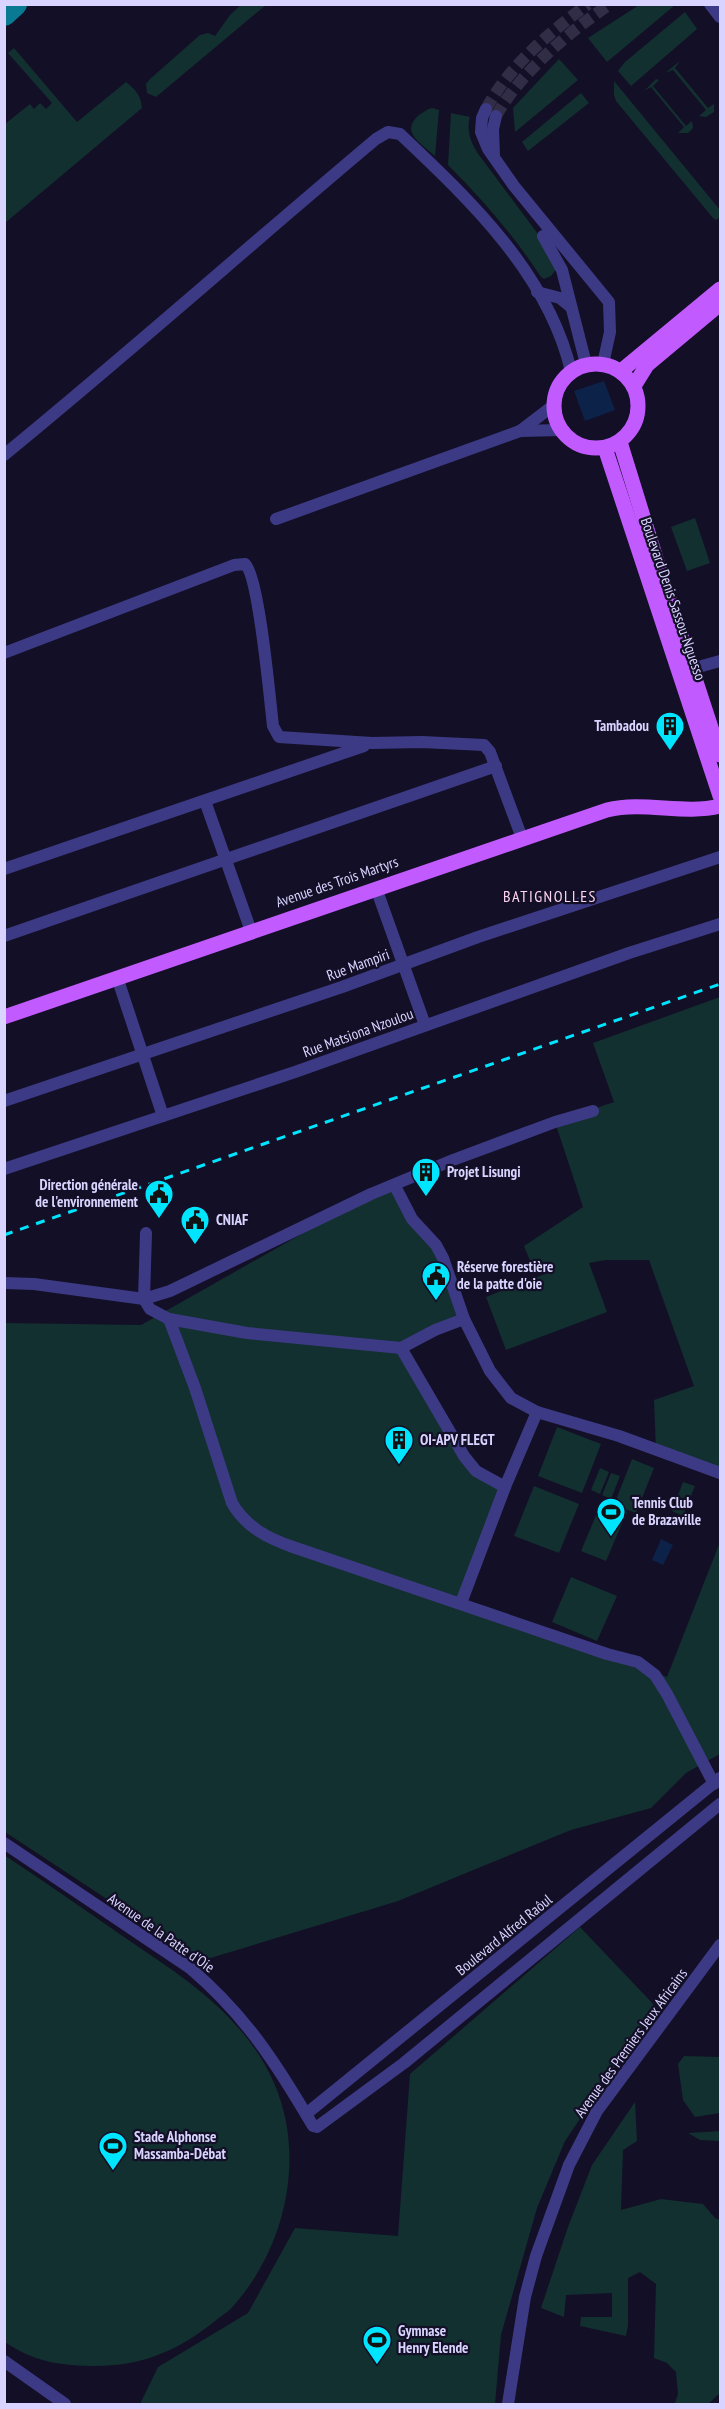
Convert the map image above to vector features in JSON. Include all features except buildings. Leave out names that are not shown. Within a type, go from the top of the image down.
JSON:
[{"type":"main road","points":[[621,371],[720,289]]},
{"type":"main road","points":[[634,386],[647,365],[720,304]]},
{"type":"main road","points":[[586,364],[603,364],[621,371],[634,386],[639,403],[637,420],[630,432],[620,442],[604,448],[588,448],[573,442],[561,430],[554,415],[554,399],[560,383],[571,371],[586,364]]},
{"type":"main road","name":"Boulevard Denis Sassou-Nguesso","points":[[620,442],[720,756]]},
{"type":"main road","name":"Boulevard Denis Sassou-Nguesso","points":[[604,448],[720,797]]},
{"type":"main road","name":"Avenue des Trois Martyrs","points":[[693,809],[720,797]]},
{"type":"main road","name":"Avenue des Trois Martyrs","points":[[5,1016],[522,838],[620,807],[693,809],[720,806]]},
{"type":"main road","points":[[693,809],[720,817]]},
{"type":"street","points":[[710,4],[720,17]]},
{"type":"street","points":[[491,112],[482,118],[482,136],[494,158],[609,302],[610,332],[603,364]]},
{"type":"street","points":[[4,455],[114,365],[231,262],[388,132],[400,134],[492,225],[528,275],[564,342],[571,371]]},
{"type":"street","points":[[543,236],[562,270],[586,364]]},
{"type":"street","points":[[537,292],[560,298],[571,307]]},
{"type":"street","points":[[276,519],[520,431],[554,405]]},
{"type":"street","points":[[520,431],[561,430]]},
{"type":"street","points":[[4,653],[234,565],[245,564],[251,572],[258,609],[274,732],[284,738],[372,743],[422,742],[484,745],[496,766],[522,838]]},
{"type":"street","points":[[692,669],[720,662]]},
{"type":"street","points":[[4,869],[372,743]]},
{"type":"street","points":[[4,936],[108,898],[496,766]]},
{"type":"street","points":[[205,801],[251,931]]},
{"type":"street","name":"Rue Mampiri","points":[[4,1101],[403,965],[478,936],[720,857]]},
{"type":"street","points":[[376,888],[425,1025]]},
{"type":"street","name":"Rue Matsiona Nzoulou","points":[[4,1169],[163,1116],[629,953],[720,924]]},
{"type":"street","points":[[117,977],[163,1116]]},
{"type":"street","points":[[4,1283],[34,1284],[144,1299],[170,1291],[371,1194],[555,1122],[593,1111]]},
{"type":"street","points":[[395,1186],[412,1219],[436,1245],[443,1258],[464,1319],[490,1371],[500,1386],[521,1405],[537,1412],[619,1436],[720,1473]]},
{"type":"street","points":[[146,1233],[144,1299],[150,1309],[169,1319],[247,1333],[401,1348],[435,1330],[464,1319]]},
{"type":"street","points":[[169,1319],[195,1388],[232,1503],[240,1517],[250,1527],[272,1540],[644,1665],[655,1675],[667,1694],[717,1781]]},
{"type":"street","points":[[401,1348],[464,1456],[476,1471],[505,1487]]},
{"type":"street","points":[[461,1603],[505,1487],[537,1412]]},
{"type":"street","name":"Boulevard Alfred Raôul","points":[[306,2114],[717,1781]]},
{"type":"street","name":"Avenue de la Patte d'Oie","points":[[4,1843],[190,1968],[217,1992],[266,2049],[313,2126],[320,2126],[404,2063],[720,1804]]},
{"type":"street","name":"Avenue des Premiers Jeux Africains","points":[[508,2404],[525,2297],[536,2256],[569,2165],[597,2111],[720,1945]]},
{"type":"street","points":[[4,2361],[65,2404]]},
{"type":"green space","points":[[242,4],[266,5],[156,97],[147,93],[146,84],[150,79],[200,35],[208,33],[215,36],[230,15]]},
{"type":"green space","points":[[639,5],[675,5],[607,62],[588,38]]},
{"type":"green space","points":[[685,12],[697,29],[631,86],[618,71],[625,62]]},
{"type":"green space","points":[[14,48],[77,122],[126,82],[137,94],[142,108],[5,223],[5,124],[30,104],[34,109],[40,103],[46,109],[52,103],[8,53]]},
{"type":"green space","points":[[559,59],[578,80],[515,132],[513,108]]},
{"type":"green space","points":[[680,61],[675,68],[708,108],[714,104],[714,112],[706,117],[699,116],[706,110],[673,70],[665,73]]},
{"type":"green space","points":[[656,79],[659,80],[653,86],[686,126],[692,121],[693,128],[688,133],[678,133],[684,127],[651,87],[644,91]]},
{"type":"green space","points":[[614,81],[720,210],[720,217],[716,220],[713,218],[616,101]]},
{"type":"green space","points":[[581,93],[589,103],[528,151],[522,142]]},
{"type":"green space","points":[[432,108],[439,110],[435,156],[419,142],[411,127],[419,115]]},
{"type":"green space","points":[[451,113],[470,117],[469,132],[476,150],[538,234],[558,267],[551,276],[544,279],[541,277],[498,219],[448,165]]},
{"type":"green space","points":[[695,518],[710,563],[687,571],[671,527]]},
{"type":"green space","points":[[720,997],[720,1475],[656,1451],[654,1400],[694,1386],[649,1260],[606,1260],[589,1263],[607,1312],[506,1350],[486,1297],[555,1270],[535,1273],[524,1246],[583,1207],[555,1122],[614,1102],[593,1043]]},
{"type":"green space","points":[[395,1186],[435,1244],[464,1319],[401,1348],[464,1456],[505,1487],[461,1602],[667,1677],[720,1542],[720,1754],[686,1773],[651,1808],[571,1830],[398,1901],[201,1961],[5,1832],[5,1323],[141,1325],[374,1193]]},
{"type":"green space","points":[[557,1427],[601,1444],[582,1493],[538,1476]]},
{"type":"green space","points":[[632,1459],[654,1468],[636,1513],[614,1505]]},
{"type":"green space","points":[[600,1468],[609,1472],[600,1494],[591,1490]]},
{"type":"green space","points":[[611,1473],[620,1476],[611,1499],[602,1495]]},
{"type":"green space","points":[[683,1482],[695,1486],[683,1516],[672,1511]]},
{"type":"green space","points":[[534,1486],[579,1504],[559,1553],[514,1536]]},
{"type":"green space","points":[[602,1501],[627,1512],[606,1561],[581,1551]]},
{"type":"green space","points":[[571,1577],[617,1596],[597,1641],[552,1622]]},
{"type":"green space","points":[[4,1855],[168,1967],[210,1999],[246,2037],[261,2059],[274,2083],[284,2111],[289,2140],[286,2199],[267,2255],[253,2281],[231,2309],[201,2332],[157,2356],[108,2366],[66,2364],[35,2358],[5,2342]]},
{"type":"green space","points":[[580,1927],[656,2007],[565,2141],[537,2208],[501,2335],[495,2404],[140,2404],[158,2367],[248,2313],[295,2228],[398,2236],[410,2074]]},
{"type":"green space","points":[[684,2056],[720,2057],[720,2113],[695,2117],[683,2100],[678,2064]]},
{"type":"green space","points":[[635,2102],[637,2141],[623,2150],[621,2210],[661,2199],[703,2204],[715,2218],[720,2220],[720,2393],[708,2404],[640,2404],[675,2403],[678,2394],[676,2372],[667,2363],[654,2358],[656,2284],[640,2272],[628,2278],[626,2336],[580,2326],[581,2317],[612,2317],[612,2293],[566,2295],[564,2317],[541,2308],[592,2165]]},
{"type":"green space","points":[[720,2131],[720,2141],[700,2140],[688,2133]]},
{"type":"water","points":[[604,381],[615,410],[585,421],[574,391]]},
{"type":"water","points":[[661,1539],[673,1545],[663,1565],[652,1560]]},
{"type":"taxiway","points":[[4,14],[15,4]]},
{"type":"tunnel","points":[[486,109],[507,78],[531,51],[588,4]]},
{"type":"tunnel","points":[[496,116],[518,84],[547,54],[578,27],[610,4]]},
{"type":"railway","points":[[4,1235],[720,984]]},
{"type":"place","name":"Tambadou","points":[[670,752]]},
{"type":"place","name":"Projet Lisungi","points":[[426,1198]]},
{"type":"place","name":"Direction générale de l'environnement","points":[[159,1220]]},
{"type":"place","name":"CNIAF","points":[[195,1246]]},
{"type":"place","name":"Réserve forestière de la patte d'oie","points":[[436,1302]]},
{"type":"place","name":"OI-APV FLEGT","points":[[399,1466]]},
{"type":"place","name":"Tennis Club de Brazaville","points":[[611,1538]]},
{"type":"place","name":"Stade Alphonse Massamba-Débat","points":[[113,2172]]},
{"type":"place","name":"Gymnase Henry Elende","points":[[377,2366]]},
{"type":"district","name":"BATIGNOLLES","points":[[550,896]]}]
